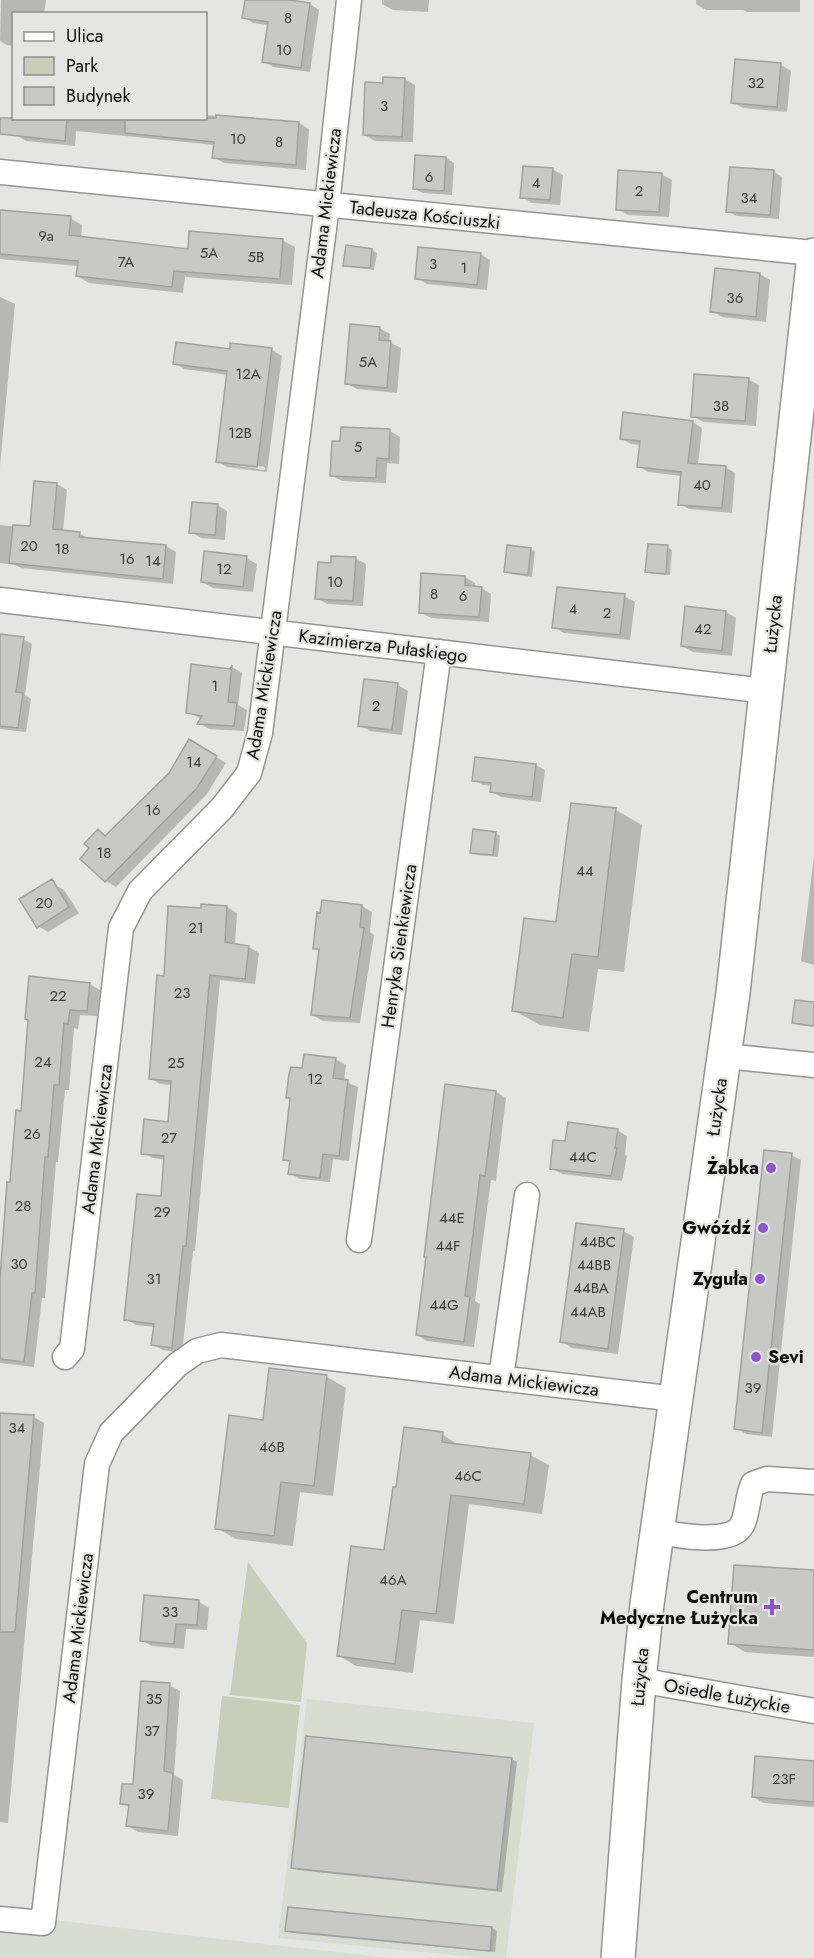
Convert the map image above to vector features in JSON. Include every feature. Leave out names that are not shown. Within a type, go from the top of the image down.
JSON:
[{"type":"street","name":"Adama Mickiewicza","points":[[65,1357],[72,1349],[121,928],[140,891],[222,808],[249,773],[260,733],[327,205],[349,0]]},
{"type":"street","name":"Tadeusza Kościuszki","points":[[0,172],[814,254]]},
{"type":"street","name":"Łużycka","points":[[618,1958],[639,1680],[656,1532],[724,1056],[814,254]]},
{"type":"street","name":"Kazimierza Pułaskiego","points":[[0,600],[766,691]]},
{"type":"street","name":"Henryka Sienkiewicza","points":[[359,1240],[439,652]]},
{"type":"street","points":[[724,1056],[814,1065]]},
{"type":"street","points":[[501,1378],[527,1195]]},
{"type":"street","name":"Adama Mickiewicza","points":[[0,1919],[43,1923],[97,1464],[111,1433],[177,1365],[197,1351],[221,1346],[676,1399]]},
{"type":"street","points":[[656,1532],[691,1538],[723,1536],[736,1532],[742,1526],[753,1484],[759,1480],[814,1482]]},
{"type":"street","name":"Osiedle Łużyckie","points":[[639,1680],[814,1711]]},
{"type":"shaded area","points":[[307,1699],[534,1723],[506,1958],[483,1958],[278,1938]]},
{"type":"shaded area","points":[[0,1914],[390,1958],[0,1958]]},
{"type":"green space","points":[[248,1562],[307,1643],[301,1702],[230,1695]]},
{"type":"green space","points":[[222,1696],[300,1705],[289,1808],[211,1799]]},
{"type":"building","points":[[245,0],[290,0],[310,3],[301,68],[262,62],[268,22],[242,18]]},
{"type":"building","points":[[735,59],[781,63],[777,107],[731,103]]},
{"type":"building","points":[[383,77],[405,78],[402,137],[363,135],[365,82],[383,83]]},
{"type":"building","points":[[216,115],[299,122],[296,165],[212,158],[214,142],[125,133],[125,120],[207,120],[207,118],[216,118]]},
{"type":"building","points":[[0,118],[67,120],[65,141],[0,134]]},
{"type":"building","points":[[415,155],[446,157],[444,191],[413,189]]},
{"type":"building","points":[[523,166],[553,168],[550,200],[520,198]]},
{"type":"building","points":[[730,167],[774,170],[770,215],[726,212]]},
{"type":"building","points":[[618,170],[662,173],[659,212],[616,210]]},
{"type":"building","points":[[0,210],[71,216],[69,235],[188,249],[189,231],[283,239],[280,279],[174,271],[172,287],[76,276],[78,261],[0,254]]},
{"type":"building","points":[[346,245],[372,249],[370,268],[343,266]]},
{"type":"building","points":[[418,247],[481,253],[477,285],[415,279]]},
{"type":"building","points":[[715,268],[760,273],[756,317],[710,312]]},
{"type":"building","points":[[350,324],[380,327],[379,340],[391,341],[387,388],[345,384]]},
{"type":"building","points":[[176,342],[230,349],[230,343],[272,348],[257,467],[216,462],[227,371],[173,364]]},
{"type":"building","points":[[694,374],[749,378],[745,421],[691,417]]},
{"type":"building","points":[[623,412],[693,421],[688,463],[726,466],[722,508],[678,505],[681,472],[637,467],[640,441],[620,439]]},
{"type":"building","points":[[341,427],[390,429],[389,459],[377,458],[376,478],[330,476],[332,441],[340,441]]},
{"type":"building","points":[[34,481],[57,483],[53,529],[80,532],[79,537],[166,545],[163,579],[9,563],[13,525],[30,526]]},
{"type":"building","points":[[192,502],[218,504],[215,535],[189,533]]},
{"type":"building","points":[[648,544],[668,545],[666,574],[645,572]]},
{"type":"building","points":[[507,545],[531,548],[528,575],[504,572]]},
{"type":"building","points":[[204,551],[247,556],[243,587],[201,582]]},
{"type":"building","points":[[331,556],[356,557],[353,601],[315,599],[318,562],[331,563]]},
{"type":"building","points":[[421,573],[465,576],[465,585],[482,587],[479,617],[419,613]]},
{"type":"building","points":[[557,587],[625,594],[620,635],[552,628]]},
{"type":"building","points":[[685,606],[726,611],[722,651],[681,646]]},
{"type":"building","points":[[0,634],[24,637],[16,692],[23,693],[18,728],[0,726]]},
{"type":"building","points":[[191,664],[230,669],[232,665],[228,702],[237,703],[234,726],[197,724],[202,716],[186,713]]},
{"type":"building","points":[[364,679],[398,683],[392,730],[358,726]]},
{"type":"building","points":[[189,739],[217,756],[197,788],[105,882],[80,859],[89,848],[84,844],[98,829],[105,836],[169,773]]},
{"type":"building","points":[[475,757],[536,764],[532,797],[490,792],[491,783],[472,781]]},
{"type":"building","points":[[571,803],[616,808],[598,957],[572,954],[563,1018],[512,1011],[524,918],[556,922]]},
{"type":"building","points":[[473,829],[496,832],[493,855],[470,853]]},
{"type":"building","points":[[52,879],[69,907],[37,928],[19,899]]},
{"type":"building","points":[[322,900],[362,905],[360,927],[364,928],[350,1018],[311,1015],[319,949],[313,949],[317,912],[320,913]]},
{"type":"building","points":[[201,904],[227,906],[225,942],[249,946],[245,979],[210,975],[186,1246],[183,1246],[172,1348],[151,1345],[154,1324],[124,1320],[137,1194],[161,1196],[164,1156],[141,1154],[144,1119],[168,1122],[171,1081],[149,1079],[157,975],[164,976],[168,906],[201,908]]},
{"type":"building","points":[[29,976],[90,983],[87,1011],[70,1010],[68,1024],[64,1023],[59,1085],[54,1085],[48,1157],[45,1157],[35,1293],[32,1293],[24,1362],[0,1359],[0,1279],[7,1182],[10,1182],[16,1110],[21,1111]]},
{"type":"building","points":[[795,1000],[814,1002],[814,1026],[792,1023]]},
{"type":"building","points":[[304,1054],[336,1058],[333,1078],[348,1080],[339,1156],[323,1154],[320,1178],[288,1174],[290,1161],[283,1160],[290,1098],[286,1098],[289,1074],[291,1067],[302,1068]]},
{"type":"building","points":[[445,1084],[496,1091],[485,1176],[480,1175],[465,1296],[470,1297],[464,1342],[416,1335]]},
{"type":"building","points":[[568,1122],[618,1129],[615,1148],[617,1148],[611,1176],[550,1169],[553,1140],[565,1141]]},
{"type":"building","points":[[764,1150],[792,1153],[762,1433],[734,1429]]},
{"type":"building","points":[[576,1223],[624,1229],[608,1349],[560,1342]]},
{"type":"building","points":[[269,1368],[327,1375],[314,1486],[281,1482],[274,1536],[215,1529],[229,1415],[263,1420]]},
{"type":"building","points":[[0,1413],[34,1415],[15,1632],[0,1632]]},
{"type":"building","points":[[404,1427],[443,1432],[442,1442],[531,1453],[524,1504],[451,1495],[436,1614],[402,1610],[395,1664],[337,1656],[351,1546],[384,1550]]},
{"type":"building","name":"Centrum Medyczne Łużycka","points":[[734,1565],[814,1570],[814,1650],[728,1644]]},
{"type":"building","points":[[144,1595],[199,1600],[197,1625],[176,1624],[174,1644],[140,1641]]},
{"type":"building","points":[[141,1681],[170,1683],[164,1771],[173,1773],[168,1831],[126,1826],[129,1805],[120,1804],[122,1784],[133,1784]]},
{"type":"building","points":[[306,1736],[512,1758],[497,1890],[291,1868]]},
{"type":"building","points":[[755,1756],[814,1761],[814,1802],[752,1797]]},
{"type":"building","points":[[288,1907],[492,1927],[490,1951],[285,1931]]},
{"type":"place","name":"Żabka","points":[[771,1168]]},
{"type":"place","name":"Gwóźdź","points":[[763,1228]]},
{"type":"place","name":"Zyguła","points":[[760,1279]]},
{"type":"place","name":"Sevi","points":[[756,1357]]},
{"type":"place","name":"Centrum Medyczne Łużycka","points":[[772,1607]]}]
